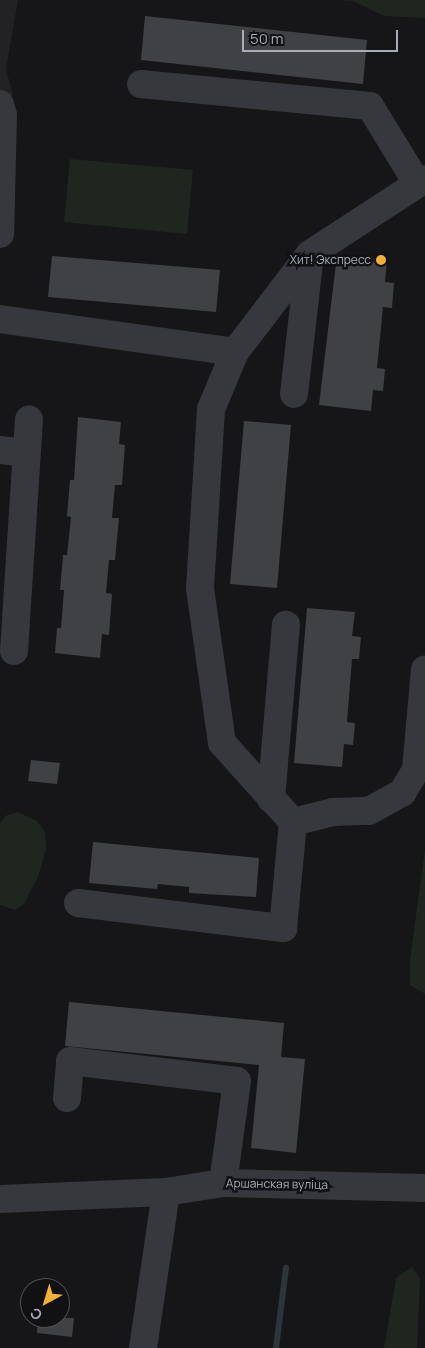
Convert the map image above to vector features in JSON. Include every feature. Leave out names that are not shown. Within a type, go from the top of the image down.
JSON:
[{"type":"street","points":[[78,903],[283,928],[293,822],[222,743],[200,588],[211,409],[234,352],[310,254],[421,181],[370,106],[141,84]]},
{"type":"street","points":[[0,104],[3,115],[0,234]]},
{"type":"street","points":[[294,394],[310,254]]},
{"type":"street","points":[[0,319],[234,352]]},
{"type":"street","points":[[14,651],[8,617],[13,452],[29,419]]},
{"type":"street","points":[[271,799],[286,625]]},
{"type":"street","points":[[293,822],[333,812],[369,811],[402,793],[416,770],[425,669]]},
{"type":"street","points":[[67,1098],[70,1061],[237,1081],[223,1183]]},
{"type":"street","name":"Аршанская вуліца","points":[[0,1199],[166,1192],[223,1183],[425,1188]]},
{"type":"street","points":[[143,1348],[166,1192]]},
{"type":"shaded area","points":[[0,0],[18,0],[6,69],[13,95],[0,102]]},
{"type":"shaded area","points":[[337,0],[425,0],[425,18],[384,16],[353,1]]},
{"type":"shaded area","points":[[70,159],[193,170],[187,234],[64,222]]},
{"type":"shaded area","points":[[18,812],[37,821],[45,832],[46,849],[38,877],[24,904],[15,910],[0,905],[0,823],[5,816]]},
{"type":"shaded area","points":[[425,850],[425,994],[410,985],[410,960]]},
{"type":"shaded area","points":[[412,1267],[420,1279],[417,1348],[384,1348],[396,1278]]},
{"type":"building","points":[[145,16],[367,40],[363,84],[141,60]]},
{"type":"building","points":[[337,255],[387,260],[385,282],[394,283],[392,308],[383,307],[377,368],[385,369],[383,391],[373,390],[371,411],[319,405]]},
{"type":"building","points":[[52,256],[220,270],[216,312],[48,297]]},
{"type":"building","points":[[78,417],[121,422],[119,444],[125,445],[122,485],[115,485],[112,518],[119,518],[115,560],[109,560],[106,593],[112,594],[109,635],[102,634],[100,658],[55,653],[57,628],[61,628],[64,590],[60,590],[63,555],[67,555],[71,517],[67,516],[70,480],[74,480]]},
{"type":"building","points":[[244,421],[291,425],[277,588],[230,584]]},
{"type":"building","points":[[307,608],[355,612],[352,636],[361,637],[359,659],[352,659],[347,722],[355,723],[353,745],[344,744],[342,767],[294,763]]},
{"type":"building","points":[[31,760],[60,763],[57,784],[28,781]]},
{"type":"building","points":[[93,842],[259,858],[256,897],[189,893],[189,887],[158,884],[157,889],[89,883]]},
{"type":"building","points":[[69,1002],[284,1023],[281,1057],[305,1059],[296,1153],[251,1148],[259,1065],[65,1046]]},
{"type":"building","points":[[70,1318],[74,1318],[72,1337],[37,1333],[37,1328],[70,1328]]},
{"type":"waterway","points":[[276,1348],[286,1268]]},
{"type":"place","name":"Хит! Экспресс","points":[[381,260]]}]
